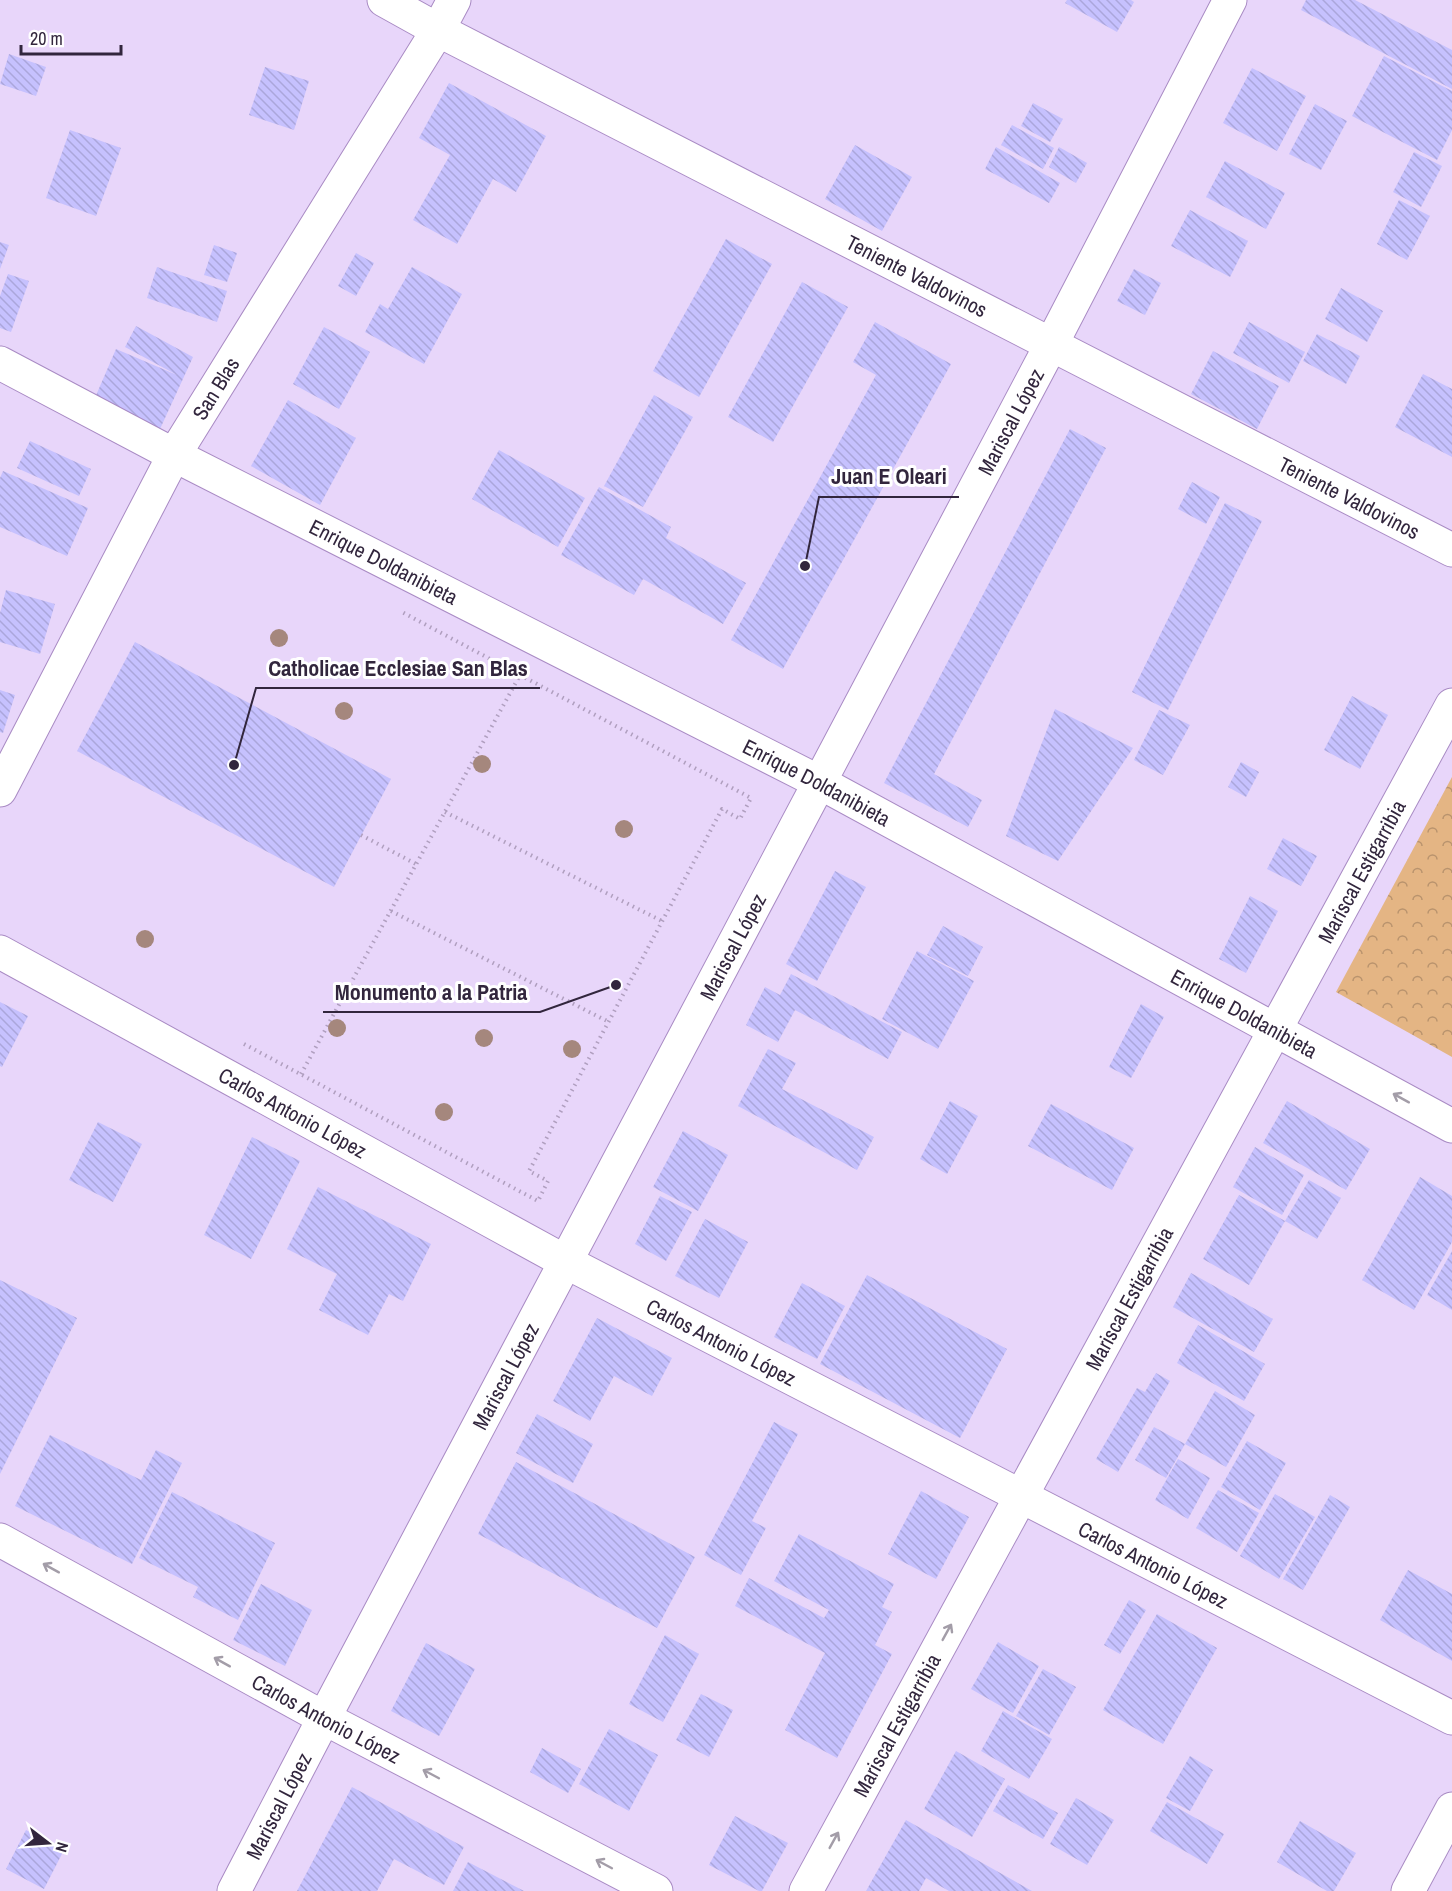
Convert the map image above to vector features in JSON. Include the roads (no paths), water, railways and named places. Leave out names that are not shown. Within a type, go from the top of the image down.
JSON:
[{"type":"street","name":"Teniente Valdovinos","points":[[384,0],[438,30],[1452,550]]},
{"type":"street","name":"San Blas","points":[[0,790],[174,454],[438,30],[454,0]]},
{"type":"street","name":"Mariscal López","points":[[234,1891],[1051,345],[1230,0]]},
{"type":"street","name":"Enrique Doldanibieta","points":[[0,363],[819,782],[1452,1126]]},
{"type":"street","name":"Mariscal Estigarribia","points":[[806,1891],[1452,705]]},
{"type":"street","name":"Carlos Antonio López","points":[[0,952],[566,1262],[1452,1718]]},
{"type":"street","name":"Carlos Antonio López","points":[[0,1540],[324,1718],[656,1891]]},
{"type":"street","points":[[1408,1891],[1452,1809]]},
{"type":"place","name":"Juan E Oleari","points":[[805,566]]},
{"type":"place","name":"Catholicae Ecclesiae San Blas","points":[[234,765]]},
{"type":"place","name":"Monumento a la Patria","points":[[616,985]]}]
